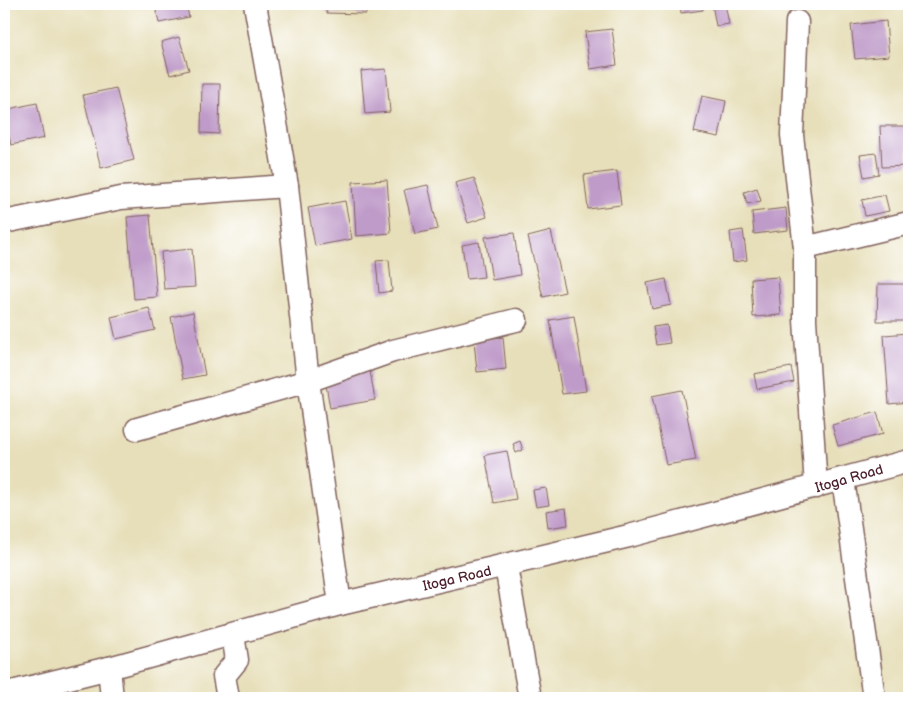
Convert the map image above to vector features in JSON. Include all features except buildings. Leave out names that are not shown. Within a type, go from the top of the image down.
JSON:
[{"type":"street","points":[[255,4],[287,186],[308,380],[340,604]]},
{"type":"street","points":[[797,22],[792,135],[805,248],[805,320],[816,487]]},
{"type":"street","points":[[4,222],[120,198],[287,186]]},
{"type":"street","points":[[805,248],[909,223]]},
{"type":"street","points":[[137,429],[308,380],[393,351],[516,320]]},
{"type":"street","name":"Itoga Road","points":[[4,694],[233,635],[340,604],[506,567],[909,461]]},
{"type":"street","points":[[843,479],[874,698]]},
{"type":"street","points":[[506,567],[530,698]]},
{"type":"street","points":[[228,698],[224,676],[237,660],[233,635]]},
{"type":"street","points":[[109,668],[112,698]]}]
